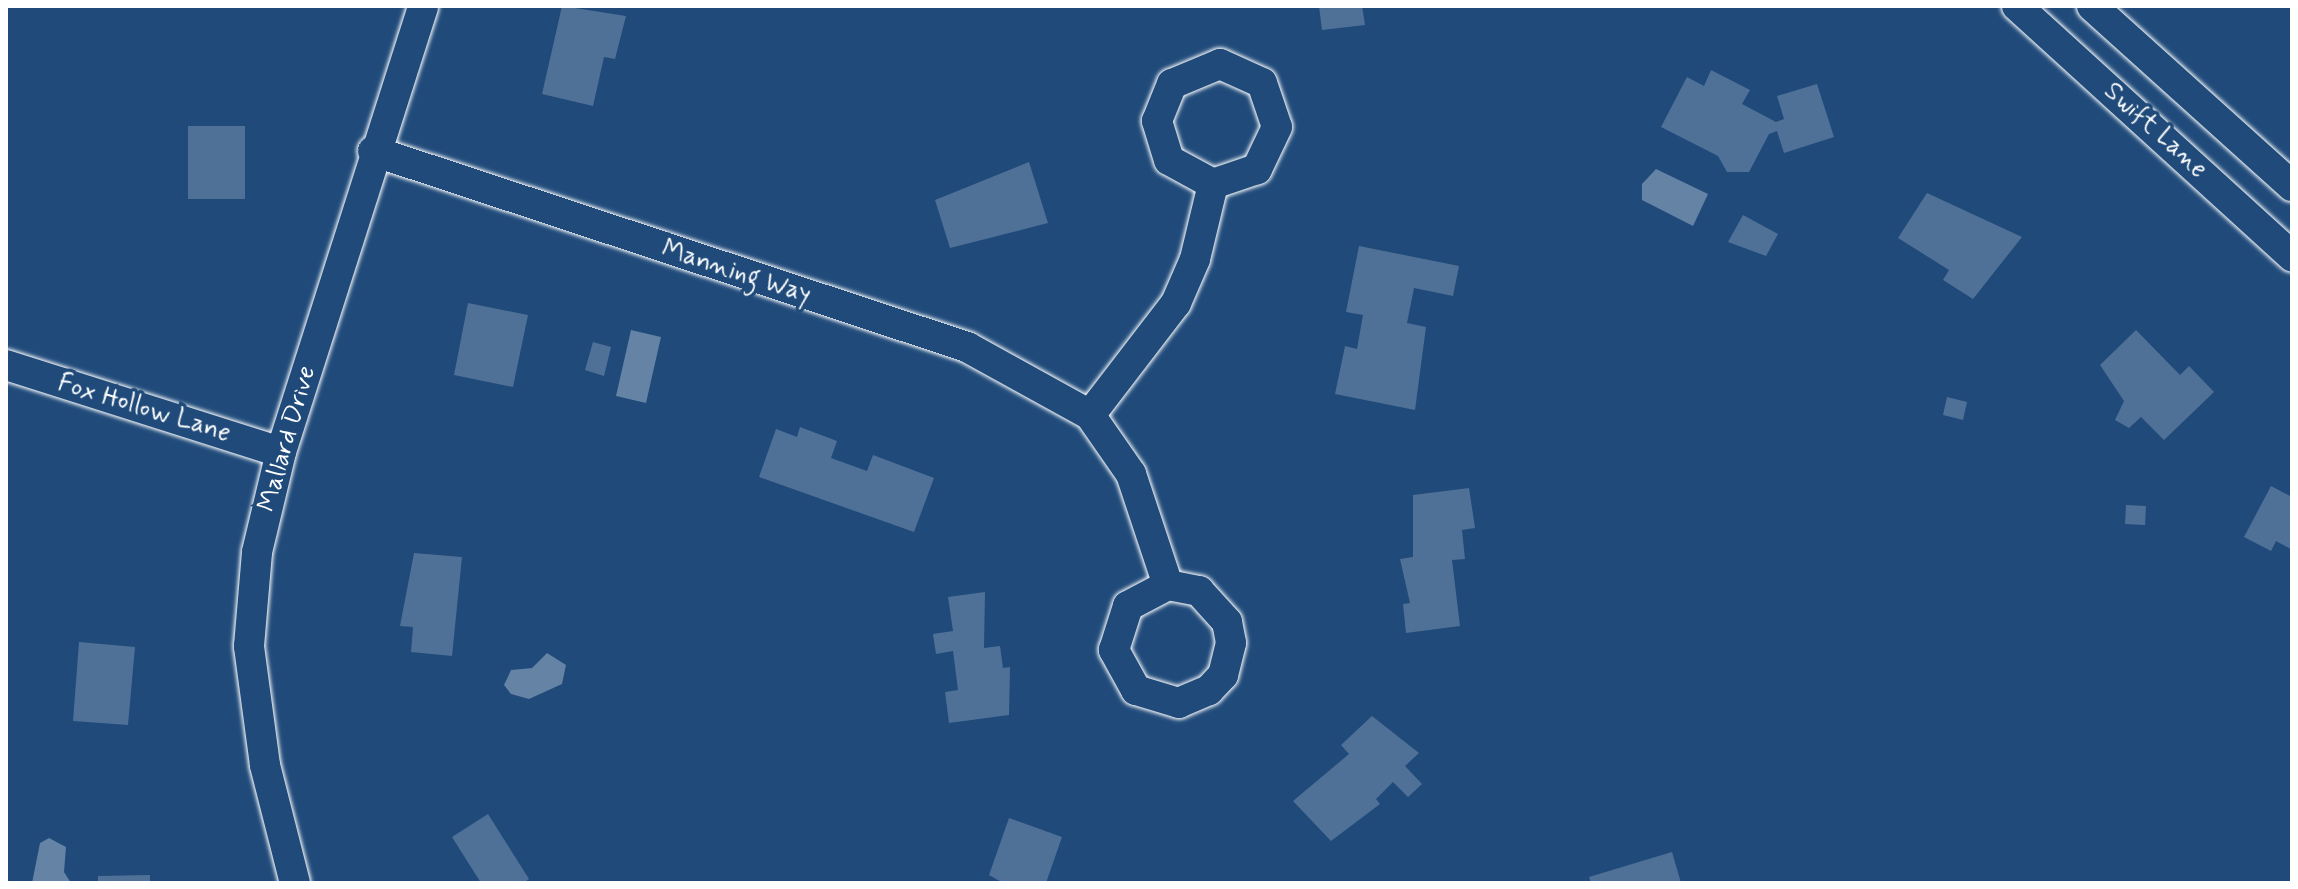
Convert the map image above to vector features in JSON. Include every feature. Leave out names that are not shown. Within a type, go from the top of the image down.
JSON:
[{"type":"street","name":"Mallard Drive","points":[[295,883],[265,765],[249,646],[257,552],[281,452],[373,151],[423,6]]},
{"type":"street","name":"Swift Lane","points":[[2017,6],[2292,256]]},
{"type":"street","name":"Swift Lane","points":[[2092,6],[2292,186]]},
{"type":"street","points":[[1220,64],[1262,83],[1277,127],[1257,169],[1213,184],[1169,160],[1157,121],[1172,84],[1220,64]]},
{"type":"street","name":"Manning Way","points":[[373,151],[967,347],[1090,415],[1133,480],[1168,585]]},
{"type":"street","points":[[1090,415],[1176,303],[1202,240],[1213,184]]},
{"type":"street","name":"Fox Hollow Lane","points":[[6,365],[281,452]]},
{"type":"water","points":[[1656,169],[1708,194],[1693,226],[1642,200],[1642,184]]},
{"type":"water","points":[[631,330],[661,337],[646,403],[616,396]]},
{"type":"water","points":[[547,653],[566,665],[562,684],[529,699],[511,694],[504,685],[511,670],[532,668]]},
{"type":"water","points":[[49,838],[66,847],[64,872],[71,883],[32,883],[40,843]]},
{"type":"building","points":[[562,6],[626,16],[615,59],[604,57],[593,106],[542,94]]},
{"type":"building","points":[[1319,6],[1362,6],[1365,25],[1322,30]]},
{"type":"building","points":[[1711,70],[1750,90],[1742,104],[1776,122],[1784,119],[1777,96],[1817,84],[1834,137],[1784,153],[1777,131],[1769,134],[1749,172],[1727,172],[1718,156],[1661,127],[1687,77],[1704,86]]},
{"type":"building","points":[[188,126],[245,126],[245,199],[188,199]]},
{"type":"building","points":[[1029,162],[1048,223],[950,248],[935,200]]},
{"type":"building","points":[[1927,193],[2022,237],[1973,299],[1943,280],[1949,270],[1898,238]]},
{"type":"building","points":[[1743,215],[1778,234],[1766,256],[1728,242]]},
{"type":"building","points":[[1359,246],[1459,266],[1453,296],[1414,288],[1407,323],[1426,327],[1415,410],[1335,394],[1345,346],[1357,349],[1363,315],[1346,312]]},
{"type":"building","points":[[468,303],[528,315],[513,387],[454,375]]},
{"type":"building","points":[[2136,330],[2180,375],[2189,366],[2214,392],[2164,440],[2141,417],[2129,428],[2115,420],[2124,401],[2100,365]]},
{"type":"building","points":[[593,342],[611,347],[604,376],[585,370]]},
{"type":"building","points":[[1947,397],[1967,402],[1963,420],[1943,415]]},
{"type":"building","points":[[800,427],[837,441],[831,458],[867,471],[873,455],[934,478],[914,532],[759,477],[776,429],[797,437]]},
{"type":"building","points":[[2271,486],[2292,497],[2291,549],[2276,541],[2271,551],[2244,537]]},
{"type":"building","points":[[1469,488],[1475,528],[1462,530],[1465,559],[1452,560],[1460,626],[1406,633],[1403,604],[1410,603],[1400,559],[1413,557],[1413,495]]},
{"type":"building","points":[[2126,505],[2146,506],[2145,525],[2125,524]]},
{"type":"building","points":[[414,553],[462,557],[452,656],[411,652],[413,627],[400,626]]},
{"type":"building","points":[[985,592],[984,648],[1000,646],[1003,668],[1010,667],[1009,715],[949,723],[945,692],[958,690],[953,651],[936,654],[933,634],[953,631],[948,597]]},
{"type":"building","points":[[79,642],[135,647],[128,725],[73,721]]},
{"type":"building","points":[[1372,716],[1419,753],[1405,766],[1422,784],[1408,797],[1393,782],[1376,799],[1380,804],[1331,841],[1293,801],[1349,754],[1341,745]]},
{"type":"building","points":[[488,814],[529,879],[523,883],[481,883],[452,837]]},
{"type":"building","points":[[1009,818],[1062,837],[1046,883],[1003,883],[989,875]]},
{"type":"building","points":[[1672,852],[1681,883],[1591,883],[1589,877]]},
{"type":"building","points":[[150,875],[150,883],[98,883],[98,876]]}]
